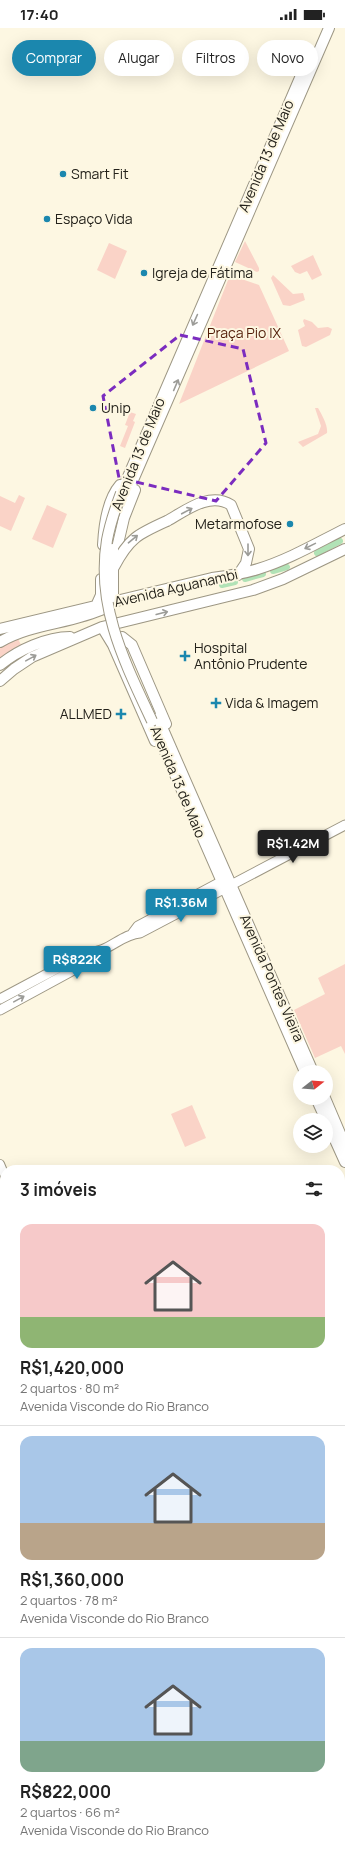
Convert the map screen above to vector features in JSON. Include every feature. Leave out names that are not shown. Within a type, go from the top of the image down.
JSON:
[{"type":"main road","name":"Avenida 13 de Maio","points":[[226,883],[169,760],[122,636],[114,604],[114,543],[126,479],[322,28]]},
{"type":"main road","name":"Avenida 13 de Maio","points":[[226,883],[172,749],[155,720],[117,642],[110,617],[106,590],[105,572],[107,542],[111,523],[124,494],[138,472],[329,28]]},
{"type":"main road","points":[[125,600],[115,589],[113,580],[113,566],[124,518],[138,481],[138,472]]},
{"type":"main road","points":[[0,642],[22,631],[94,610],[100,600],[104,523],[115,491],[126,479]]},
{"type":"main road","points":[[113,566],[123,550],[141,533],[206,501],[219,500],[231,505],[249,549],[246,563],[238,575]]},
{"type":"main road","name":"Avenida Aguanambi","points":[[0,629],[94,610],[125,600],[212,578],[238,575],[269,566],[345,529]]},
{"type":"main road","name":"Avenida Aguanambi","points":[[0,681],[32,657],[102,627],[253,590],[283,579],[345,549]]},
{"type":"main road","points":[[101,558],[107,556],[113,566]]},
{"type":"main road","points":[[101,589],[109,594],[115,589]]},
{"type":"main road","points":[[125,622],[132,645],[162,713],[169,733],[172,749]]},
{"type":"main road","points":[[102,627],[113,645],[115,653],[157,744],[169,760]]},
{"type":"main road","name":"Avenida Aguanambi","points":[[0,665],[13,655],[36,645],[63,637],[78,637]]},
{"type":"main road","points":[[115,653],[115,642],[120,637],[126,639],[132,645]]},
{"type":"main road","points":[[0,999],[88,952],[96,952],[132,934],[138,926],[345,825]]},
{"type":"main road","name":"Avenida Pontes Vieira","points":[[226,883],[302,1065]]},
{"type":"main road","name":"Avenida Pontes Vieira","points":[[226,883],[310,1065]]},
{"type":"main road","points":[[0,1010],[92,960],[96,952]]},
{"type":"main road","points":[[319,1105],[345,1162]]},
{"type":"main road","points":[[327,1105],[345,1145]]},
{"type":"highlighted area","points":[[180,335],[243,349],[266,443],[216,501],[119,478],[103,396]]},
{"type":"green space","points":[[245,241],[259,268],[259,271],[257,272],[235,262]]},
{"type":"green space","points":[[109,243],[127,251],[115,279],[97,270]]},
{"type":"green space","points":[[313,255],[322,275],[312,280],[307,271],[300,274],[295,272],[291,266]]},
{"type":"green space","name":"Praça Pio IX","points":[[230,275],[259,285],[289,351],[179,404]]},
{"type":"green space","points":[[273,275],[293,294],[303,293],[305,300],[290,306],[283,305],[271,278]]},
{"type":"green space","points":[[304,319],[312,322],[318,328],[328,327],[332,329],[330,335],[306,347],[302,346],[298,330],[305,326],[303,321]]},
{"type":"green space","points":[[315,408],[318,408],[323,417],[327,427],[327,433],[303,447],[298,442],[318,434],[321,426]]},
{"type":"green space","points":[[130,412],[136,414],[133,421],[135,422],[125,448],[120,446],[128,426],[125,425]]},
{"type":"green space","points":[[19,495],[25,498],[11,531],[0,526],[0,496],[15,503]]},
{"type":"green space","points":[[47,505],[67,514],[53,548],[32,539]]},
{"type":"green space","points":[[13,628],[22,647],[0,660],[0,632]]},
{"type":"green space","points":[[345,964],[345,1054],[341,1046],[315,1058],[294,1010],[325,994],[318,978]]},
{"type":"green space","points":[[192,1105],[206,1138],[185,1147],[171,1114]]},
{"type":"waterway","points":[[317,553],[340,541]]},
{"type":"waterway","points":[[273,571],[287,567]]},
{"type":"waterway","points":[[245,579],[263,574]]},
{"type":"waterway","points":[[222,585],[235,582]]},
{"type":"place","name":"Smart Fit","points":[[63,174]]},
{"type":"place","name":"Espaço Vida","points":[[47,219]]},
{"type":"place","name":"Igreja de Fátima","points":[[144,273]]},
{"type":"place","name":"Unip","points":[[93,408]]},
{"type":"place","name":"Metarmofose","points":[[290,524]]},
{"type":"place","name":"Hospital Antônio Prudente","points":[[185,656]]},
{"type":"place","name":"Vida & Imagem","points":[[216,703]]},
{"type":"place","name":"ALLMED","points":[[121,714]]}]
